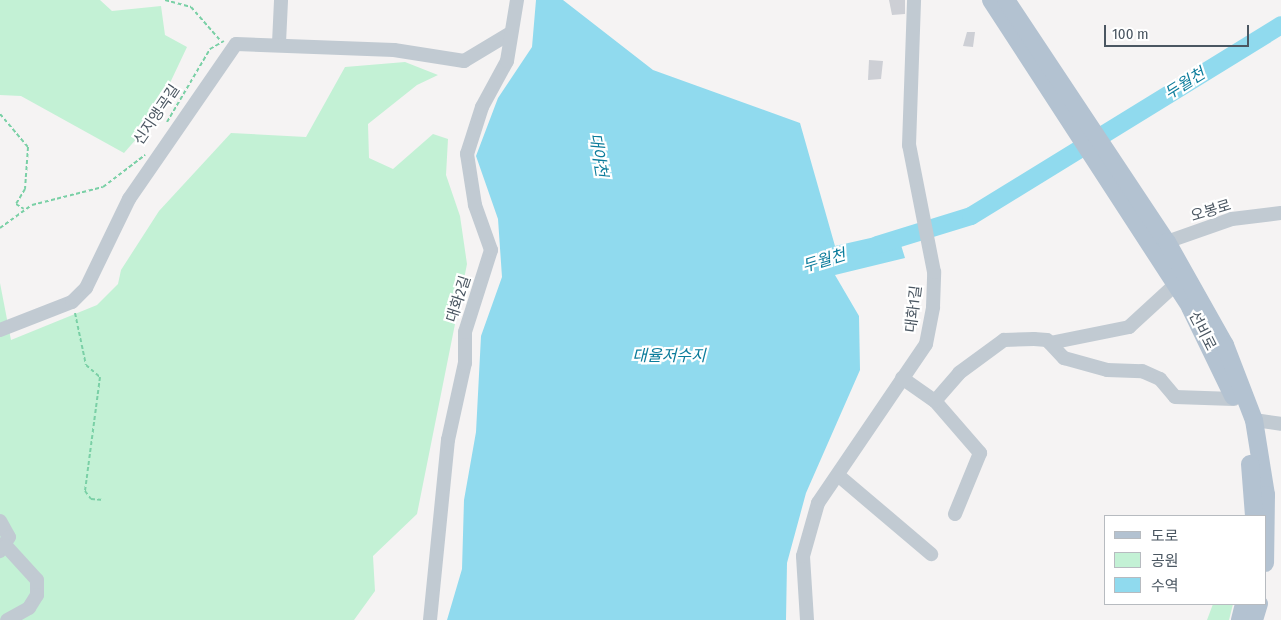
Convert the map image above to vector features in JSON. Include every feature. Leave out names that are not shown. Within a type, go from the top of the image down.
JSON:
[{"type":"main road","points":[[991,0],[1080,126]]},
{"type":"main road","points":[[1012,2],[1080,126]]},
{"type":"main road","name":"선비로","points":[[1080,126],[1225,345],[1254,420],[1266,495],[1266,515]]},
{"type":"main road","name":"선비로","points":[[1160,245],[1176,284],[1234,399],[1249,454],[1254,515]]},
{"type":"main road","points":[[1240,620],[1244,605]]},
{"type":"main road","points":[[1254,620],[1259,605]]},
{"type":"street","points":[[279,43],[281,0]]},
{"type":"street","name":"대화2길","points":[[430,620],[448,440],[465,364],[465,332],[491,250],[475,205],[468,154],[482,107],[507,61],[509,34],[517,0]]},
{"type":"street","name":"대화1길","points":[[806,620],[803,556],[818,503],[839,476],[926,344],[933,307],[934,272],[927,247],[909,145],[914,0]]},
{"type":"street","points":[[0,330],[72,302],[98,270],[130,199],[236,44],[279,43],[394,50],[464,61],[509,34]]},
{"type":"street","name":"오봉로","points":[[1160,245],[1232,219],[1281,213]]},
{"type":"street","points":[[935,401],[959,373],[1004,340],[1050,343],[1129,326],[1176,284]]},
{"type":"street","points":[[1050,343],[1064,358],[1107,370],[1142,371],[1160,379],[1175,397],[1234,399]]},
{"type":"street","points":[[902,378],[935,401],[980,453],[955,514]]},
{"type":"street","points":[[1254,420],[1281,424]]},
{"type":"street","points":[[839,476],[931,554]]},
{"type":"street","points":[[0,521],[9,531],[3,548],[37,580],[37,595],[29,608],[7,620]]},
{"type":"path","points":[[165,0],[191,7],[220,40],[236,44]]},
{"type":"path","name":"신지앵곡길","points":[[166,124],[204,57],[220,40]]},
{"type":"path","points":[[0,114],[28,147],[25,189],[16,204],[24,209]]},
{"type":"path","name":"신지앵곡길","points":[[0,228],[24,209],[103,188],[150,147]]},
{"type":"path","points":[[72,302],[86,365],[100,377],[85,491],[91,499],[104,500]]},
{"type":"green space","points":[[0,0],[100,0],[112,11],[161,6],[165,35],[187,47],[152,121],[124,153],[21,96],[0,95]]},
{"type":"green space","points":[[405,62],[438,75],[417,85],[368,124],[369,158],[393,169],[433,134],[448,139],[446,175],[460,216],[467,264],[417,514],[373,556],[375,591],[354,620],[0,620],[0,283],[11,340],[97,305],[118,284],[121,270],[159,211],[231,133],[306,137],[345,67]]},
{"type":"green space","points":[[1213,605],[1233,605],[1229,620],[1207,620]]},
{"type":"water","name":"대율저수지","points":[[536,0],[563,0],[653,70],[800,123],[835,246],[897,232],[905,258],[835,275],[859,316],[860,370],[806,493],[787,563],[786,620],[447,620],[462,569],[464,500],[476,432],[481,336],[502,277],[498,219],[476,156],[498,98],[532,47]]},
{"type":"building","points":[[889,0],[905,0],[905,14],[892,15]]},
{"type":"building","points":[[967,32],[975,32],[973,47],[963,46]]},
{"type":"building","points":[[869,60],[883,61],[881,79],[868,80]]},
{"type":"waterway","name":"두월천","points":[[877,245],[971,216],[1281,25]]},
{"type":"water label","name":"대야천","points":[[598,155]]}]
